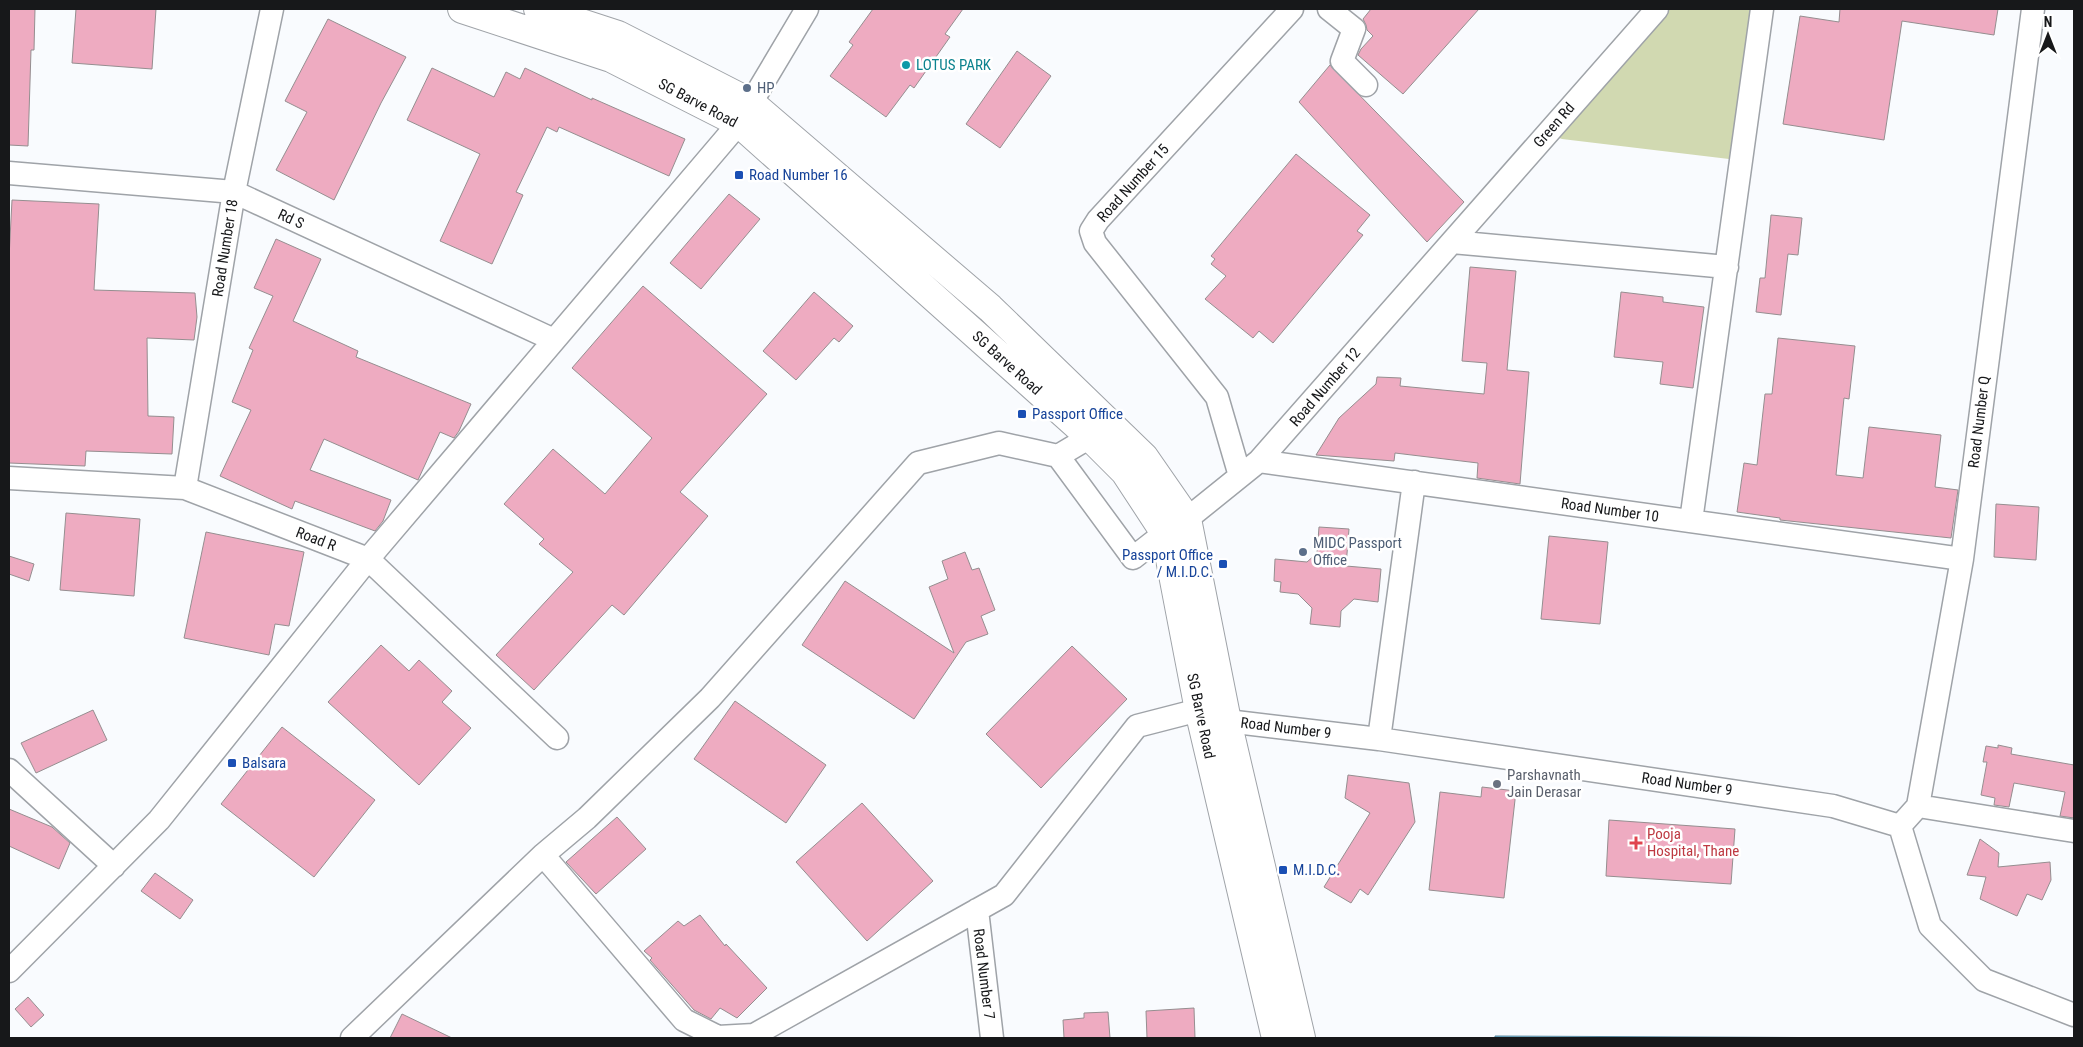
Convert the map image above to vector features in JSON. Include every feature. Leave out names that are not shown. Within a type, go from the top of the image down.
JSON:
[{"type":"main road","name":"SG Barve Road","points":[[462,9],[611,58],[745,113],[1090,437],[1176,526],[1199,710],[1276,1038]]},
{"type":"main road","name":"SG Barve Road","points":[[538,9],[618,35],[745,113],[990,308],[1144,457],[1176,526],[1227,721],[1300,1038]]},
{"type":"street","name":"Road Number 18","points":[[185,488],[234,192],[272,9]]},
{"type":"street","points":[[9,971],[160,820],[368,559],[745,113],[807,9]]},
{"type":"street","name":"Road Number 15","points":[[1240,476],[1217,397],[1095,243],[1091,232],[1098,220],[1292,9]]},
{"type":"street","points":[[1329,9],[1354,29],[1342,61],[1366,85]]},
{"type":"street","name":"Green Rd","points":[[1452,242],[1657,9]]},
{"type":"street","points":[[1691,521],[1762,9]]},
{"type":"street","name":"Road Number Q","points":[[1918,806],[1962,559],[2033,9]]},
{"type":"street","name":"Rd S","points":[[9,173],[234,192],[554,340]]},
{"type":"street","points":[[1452,242],[1727,267]]},
{"type":"street","name":"Road Number 12","points":[[1058,456],[1133,558],[1260,461],[1452,242]]},
{"type":"street","points":[[352,1038],[543,855],[587,818],[710,698],[918,463],[999,443],[1058,456],[1090,437]]},
{"type":"street","name":"Road Number 10","points":[[1260,461],[1962,559]]},
{"type":"street","name":"Road R","points":[[9,478],[185,488],[368,559],[557,738]]},
{"type":"street","points":[[1379,739],[1414,482]]},
{"type":"street","points":[[543,855],[684,1020],[718,1037],[754,1037],[1004,895],[1137,726],[1199,710]]},
{"type":"street","name":"Road Number 9","points":[[1199,710],[1227,721],[1379,739],[1833,806],[1900,826]]},
{"type":"street","points":[[9,770],[114,866]]},
{"type":"street","points":[[2074,831],[1918,806],[1900,826],[1930,926],[1984,980],[2074,1015]]},
{"type":"street","name":"Road Number 7","points":[[977,910],[992,1038]]},
{"type":"green space","points":[[1664,9],[1752,9],[1729,159],[1562,139],[1551,135]]},
{"type":"water","points":[[1495,1036],[1898,1038],[1495,1038]]},
{"type":"building","points":[[9,9],[35,9],[34,50],[31,50],[28,146],[9,145]]},
{"type":"building","points":[[76,9],[156,9],[152,69],[72,63]]},
{"type":"building","name":"LOTUS PARK","points":[[873,9],[963,9],[945,34],[950,37],[914,88],[910,85],[886,117],[830,76],[853,45],[849,42]]},
{"type":"building","points":[[1371,9],[1479,9],[1403,94],[1358,55],[1373,36],[1367,30],[1363,19]]},
{"type":"building","points":[[1840,9],[1998,9],[1994,35],[1902,21],[1884,140],[1783,124],[1800,16],[1839,22]]},
{"type":"building","points":[[328,19],[406,57],[381,103],[334,200],[276,170],[307,112],[285,101]]},
{"type":"building","points":[[1017,51],[1051,76],[1000,148],[966,124]]},
{"type":"building","points":[[1330,65],[1464,202],[1427,242],[1299,102]]},
{"type":"building","points":[[432,68],[494,97],[506,72],[520,79],[525,68],[592,100],[592,98],[685,139],[669,176],[559,127],[557,132],[547,127],[516,192],[523,195],[492,264],[440,241],[480,154],[407,120]]},
{"type":"building","points":[[1296,154],[1370,215],[1357,231],[1363,235],[1273,343],[1259,331],[1253,338],[1205,299],[1226,276],[1211,264],[1215,259],[1211,256]]},
{"type":"building","points":[[729,194],[760,219],[701,289],[670,263]]},
{"type":"building","points":[[12,200],[99,204],[94,290],[195,293],[197,317],[194,340],[147,338],[148,416],[174,417],[172,454],[86,451],[85,466],[9,463],[9,258]]},
{"type":"building","points":[[1771,215],[1802,218],[1798,255],[1788,254],[1781,315],[1756,312],[1760,278],[1765,278]]},
{"type":"building","points":[[276,239],[321,259],[293,321],[358,351],[356,357],[471,404],[454,438],[440,432],[418,480],[324,439],[310,470],[391,500],[383,521],[375,531],[295,501],[292,509],[220,476],[251,410],[232,402],[253,350],[249,348],[273,296],[254,288]]},
{"type":"building","points":[[1470,267],[1516,271],[1507,370],[1529,372],[1520,484],[1477,478],[1478,463],[1395,453],[1394,461],[1316,455],[1339,418],[1376,384],[1377,377],[1401,378],[1400,386],[1484,394],[1487,363],[1462,361]]},
{"type":"building","points":[[643,286],[767,394],[680,492],[708,516],[624,615],[612,605],[534,690],[496,655],[573,572],[539,544],[544,539],[504,504],[553,449],[605,494],[652,438],[572,368]]},
{"type":"building","points":[[814,292],[853,326],[839,342],[834,338],[796,380],[763,351]]},
{"type":"building","points":[[1621,292],[1663,297],[1663,302],[1704,307],[1693,388],[1660,384],[1663,362],[1614,357]]},
{"type":"building","points":[[1778,338],[1855,346],[1849,399],[1844,398],[1836,475],[1863,478],[1869,427],[1941,435],[1935,487],[1958,490],[1951,538],[1780,520],[1780,518],[1737,512],[1744,463],[1757,465],[1765,394],[1772,394]]},
{"type":"building","points":[[1996,504],[2039,507],[2036,560],[1994,557]]},
{"type":"building","points":[[66,513],[140,519],[134,596],[60,590]]},
{"type":"building","points":[[1319,527],[1349,529],[1346,566],[1381,569],[1378,602],[1354,599],[1341,611],[1340,627],[1310,624],[1312,608],[1298,594],[1280,592],[1281,582],[1274,581],[1275,559],[1307,562],[1317,553]]},
{"type":"building","points":[[206,532],[304,552],[289,626],[275,624],[269,655],[184,638]]},
{"type":"building","points":[[1549,536],[1608,542],[1600,624],[1541,619]]},
{"type":"building","points":[[965,552],[972,570],[979,568],[995,610],[981,616],[988,634],[966,642],[914,719],[802,645],[845,581],[954,653],[929,587],[948,579],[942,561]]},
{"type":"building","points":[[9,556],[34,564],[29,581],[9,574]]},
{"type":"building","points":[[381,645],[409,671],[419,660],[452,691],[442,702],[471,728],[419,785],[328,702]]},
{"type":"building","points":[[1072,646],[1127,699],[1041,788],[986,734]]},
{"type":"building","points":[[735,701],[826,765],[786,823],[694,759]]},
{"type":"building","points":[[93,710],[107,740],[36,773],[21,743]]},
{"type":"building","points":[[282,727],[375,800],[314,877],[221,804]]},
{"type":"building","points":[[1998,745],[2012,748],[2011,754],[2074,765],[2074,818],[2060,816],[2065,792],[2014,783],[2009,807],[1994,805],[1995,798],[1981,795],[1987,762],[1983,762],[1986,746],[1998,748]]},
{"type":"building","points":[[1348,775],[1409,783],[1415,822],[1368,895],[1360,889],[1351,903],[1324,887],[1370,813],[1345,798]]},
{"type":"building","points":[[1482,787],[1516,791],[1504,898],[1429,890],[1440,792],[1481,797]]},
{"type":"building","points":[[862,803],[933,881],[867,941],[796,862]]},
{"type":"building","points":[[9,809],[52,827],[70,843],[59,869],[9,846]]},
{"type":"building","points":[[617,817],[646,849],[596,894],[566,862]]},
{"type":"building","points":[[1609,820],[1735,829],[1731,884],[1606,876]]},
{"type":"building","points":[[1980,839],[1999,853],[1998,867],[2050,862],[2051,880],[2042,900],[2027,894],[2017,916],[1980,899],[1986,877],[1967,875]]},
{"type":"building","points":[[155,873],[193,900],[180,919],[141,891]]},
{"type":"building","points":[[700,915],[725,946],[726,944],[767,988],[737,1018],[720,1008],[711,1019],[694,1010],[650,960],[652,958],[644,951],[678,921],[684,926]]},
{"type":"building","points":[[28,997],[44,1015],[31,1027],[15,1009]]},
{"type":"building","points":[[1194,1008],[1195,1038],[1147,1038],[1146,1011]]},
{"type":"building","points":[[1108,1012],[1110,1038],[1064,1038],[1063,1020],[1084,1018],[1084,1013]]},
{"type":"building","points":[[402,1014],[452,1038],[390,1038]]},
{"type":"place","name":"LOTUS PARK","points":[[906,65]]},
{"type":"place","name":"HP","points":[[747,88]]},
{"type":"place","name":"Road Number 16","points":[[739,175]]},
{"type":"place","name":"Passport Office","points":[[1022,414]]},
{"type":"place","name":"MIDC Passport Office","points":[[1303,552]]},
{"type":"place","name":"Passport Office / M.I.D.C.","points":[[1223,564]]},
{"type":"place","name":"Balsara","points":[[232,763]]},
{"type":"place","name":"Parshavnath Jain Derasar","points":[[1497,784]]},
{"type":"place","name":"Pooja Hospital, Thane","points":[[1636,843]]},
{"type":"place","name":"M.I.D.C.","points":[[1283,870]]}]
